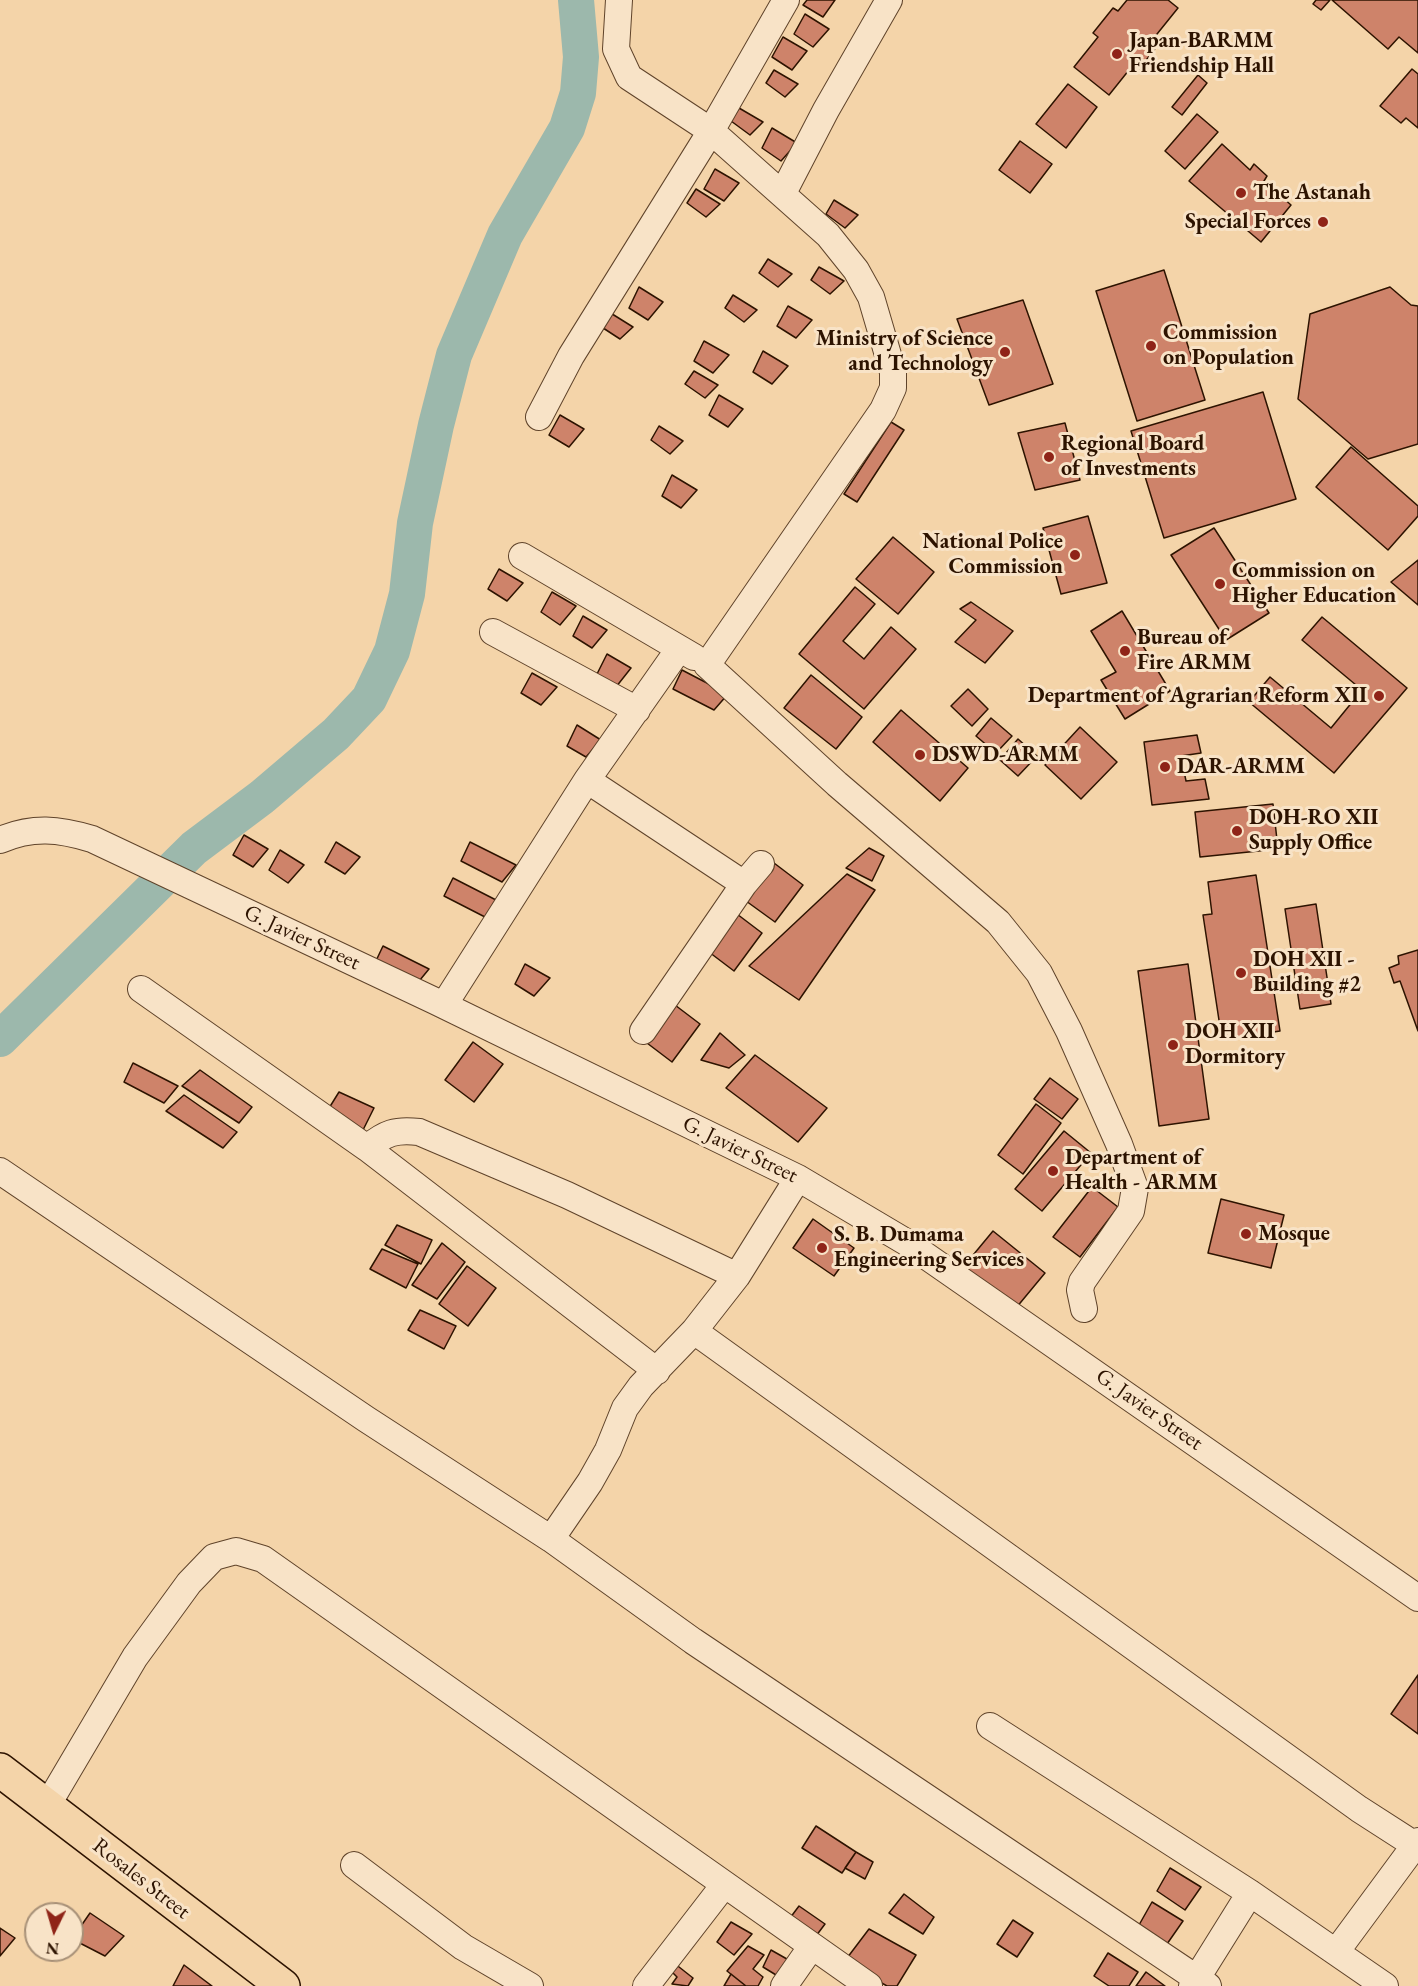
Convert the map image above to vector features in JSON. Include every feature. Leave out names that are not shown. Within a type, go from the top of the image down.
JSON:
[{"type":"main road","name":"Rosales Street","points":[[0,1770],[283,1986]]},
{"type":"street","points":[[619,0],[616,49],[620,63],[629,77],[711,131],[828,235],[856,270],[871,297],[893,372],[893,388],[883,410],[848,464],[707,665]]},
{"type":"street","points":[[539,417],[571,356],[711,131],[786,0]]},
{"type":"street","points":[[783,194],[826,110],[889,0]]},
{"type":"street","points":[[522,556],[707,665],[837,784],[998,922],[1039,973],[1069,1031],[1135,1188],[1131,1211],[1082,1282],[1080,1290],[1084,1309]]},
{"type":"street","points":[[493,632],[637,710]]},
{"type":"street","points":[[444,1005],[587,780],[680,649]]},
{"type":"street","points":[[587,780],[744,884]]},
{"type":"street","name":"G. Javier Street","points":[[0,840],[18,832],[43,829],[63,830],[92,839],[444,1005],[798,1178],[906,1242],[1418,1598]]},
{"type":"street","points":[[643,1031],[744,884],[761,864]]},
{"type":"street","points":[[141,989],[367,1148],[657,1371]]},
{"type":"street","points":[[367,1148],[383,1135],[400,1129],[428,1135],[567,1195],[737,1276]]},
{"type":"street","points":[[0,1172],[366,1419],[551,1539],[693,1641],[1199,1984],[1250,1893]]},
{"type":"street","points":[[551,1539],[590,1482],[608,1450],[625,1408],[694,1331],[737,1276],[798,1178]]},
{"type":"street","points":[[694,1331],[1359,1809],[1417,1844],[1336,1952]]},
{"type":"street","points":[[47,1806],[135,1657],[176,1601],[214,1557],[236,1551],[263,1559],[869,1986]]},
{"type":"street","points":[[990,1726],[1250,1893],[1385,1986]]},
{"type":"street","points":[[354,1865],[463,1947],[530,1986]]},
{"type":"street","points":[[646,1986],[724,1885]]},
{"type":"street","points":[[784,1986],[812,1946]]},
{"type":"building","points":[[807,0],[835,0],[823,17],[803,5]]},
{"type":"building","name":"Japan-BARMM Friendship Hall","points":[[1127,0],[1168,0],[1178,8],[1153,39],[1159,44],[1139,69],[1133,65],[1109,95],[1074,67],[1098,37],[1093,33],[1113,8],[1118,11]]},
{"type":"building","points":[[1316,0],[1330,0],[1321,10],[1313,4]]},
{"type":"building","points":[[1332,0],[1418,0],[1418,53],[1399,37],[1388,49]]},
{"type":"building","points":[[805,14],[829,29],[813,47],[794,34]]},
{"type":"building","points":[[783,37],[807,51],[792,70],[772,57]]},
{"type":"building","points":[[1412,69],[1418,74],[1418,128],[1406,118],[1401,123],[1380,106]]},
{"type":"building","points":[[774,70],[798,84],[785,97],[766,83]]},
{"type":"building","points":[[1198,75],[1207,83],[1182,115],[1172,107]]},
{"type":"building","points":[[1068,84],[1097,107],[1066,148],[1036,124]]},
{"type":"building","points":[[739,108],[763,122],[750,135],[731,121]]},
{"type":"building","points":[[1197,114],[1218,132],[1185,169],[1165,151]]},
{"type":"building","points":[[772,128],[797,143],[781,161],[762,148]]},
{"type":"building","points":[[1020,141],[1052,164],[1030,193],[999,170]]},
{"type":"building","name":"The Astanah","points":[[1222,144],[1250,170],[1254,164],[1267,176],[1264,181],[1291,205],[1261,242],[1189,181]]},
{"type":"building","points":[[715,169],[739,183],[724,201],[704,189]]},
{"type":"building","points":[[696,189],[720,204],[706,217],[687,203]]},
{"type":"building","points":[[834,200],[858,215],[845,228],[826,214]]},
{"type":"building","points":[[768,259],[792,274],[778,287],[759,273]]},
{"type":"building","points":[[819,267],[844,281],[830,294],[811,280]]},
{"type":"building","name":"Commission on Population","points":[[1164,270],[1205,400],[1137,421],[1096,291]]},
{"type":"building","points":[[639,287],[663,302],[648,320],[629,308]]},
{"type":"building","points":[[1390,287],[1411,305],[1418,306],[1418,444],[1368,459],[1298,399],[1310,314]]},
{"type":"building","points":[[733,295],[757,310],[744,322],[725,308]]},
{"type":"building","name":"Ministry of Science and Technology","points":[[1023,300],[1053,384],[989,405],[957,319]]},
{"type":"building","points":[[788,306],[812,320],[796,338],[777,326]]},
{"type":"building","points":[[609,312],[633,327],[620,339],[600,326]]},
{"type":"building","points":[[704,341],[729,355],[713,373],[694,361]]},
{"type":"building","points":[[763,351],[788,366],[772,384],[753,372]]},
{"type":"building","points":[[694,371],[718,385],[705,398],[685,384]]},
{"type":"building","points":[[1263,392],[1296,499],[1164,538],[1131,431]]},
{"type":"building","points":[[719,395],[743,409],[728,427],[709,415]]},
{"type":"building","points":[[560,415],[584,429],[569,447],[549,435]]},
{"type":"building","points":[[891,422],[904,430],[857,502],[844,494]]},
{"type":"building","name":"Regional Board of Investments","points":[[1065,423],[1080,480],[1035,490],[1018,433]]},
{"type":"building","points":[[659,426],[683,441],[670,454],[651,440]]},
{"type":"building","points":[[1351,447],[1418,506],[1418,516],[1388,550],[1316,487]]},
{"type":"building","points":[[672,475],[697,490],[681,508],[662,496]]},
{"type":"building","name":"National Police Commission","points":[[1088,516],[1107,583],[1061,594],[1043,528]]},
{"type":"building","name":"Commission on Higher Education","points":[[1214,528],[1269,613],[1226,640],[1171,555]]},
{"type":"building","points":[[893,537],[934,572],[898,614],[856,579]]},
{"type":"building","points":[[1418,560],[1418,605],[1391,582]]},
{"type":"building","points":[[499,569],[523,583],[507,601],[488,589]]},
{"type":"building","points":[[855,587],[875,604],[843,641],[864,659],[891,627],[916,649],[864,709],[799,654]]},
{"type":"building","points":[[552,592],[576,606],[560,625],[541,612]]},
{"type":"building","points":[[971,602],[1013,631],[985,663],[955,642],[976,620],[960,609]]},
{"type":"building","name":"Bureau of Fire ARMM","points":[[1122,611],[1170,691],[1125,719],[1101,680],[1116,672],[1091,631]]},
{"type":"building","points":[[583,616],[607,630],[592,648],[573,636]]},
{"type":"building","name":"Department of Agrarian Reform XII","points":[[1322,617],[1407,688],[1334,773],[1249,702],[1270,677],[1331,728],[1362,690],[1302,640]]},
{"type":"building","points":[[607,654],[631,668],[616,687],[597,674]]},
{"type":"building","points":[[682,670],[728,694],[714,710],[673,689]]},
{"type":"building","points":[[532,673],[557,687],[541,705],[521,693]]},
{"type":"building","points":[[811,675],[862,717],[836,749],[784,708]]},
{"type":"building","points":[[968,689],[988,709],[972,726],[951,706]]},
{"type":"building","name":"DSWD-ARMM","points":[[901,710],[968,768],[940,801],[873,742]]},
{"type":"building","points":[[991,718],[1012,736],[996,753],[976,736]]},
{"type":"building","points":[[577,725],[601,740],[586,757],[567,746]]},
{"type":"building","points":[[1080,727],[1117,762],[1081,799],[1045,765]]},
{"type":"building","name":"DAR-ARMM","points":[[1197,735],[1201,753],[1181,756],[1186,781],[1205,779],[1209,799],[1152,805],[1144,742]]},
{"type":"building","points":[[1018,739],[1037,756],[1018,776],[1000,760]]},
{"type":"building","name":"DOH-RO XII Supply Office","points":[[1273,804],[1278,849],[1200,857],[1195,812]]},
{"type":"building","points":[[244,835],[268,849],[253,867],[233,855]]},
{"type":"building","points":[[336,842],[360,857],[345,874],[325,862]]},
{"type":"building","points":[[470,842],[516,865],[502,882],[461,861]]},
{"type":"building","points":[[869,848],[884,856],[872,881],[846,868]]},
{"type":"building","points":[[280,850],[304,865],[288,883],[269,870]]},
{"type":"building","points":[[774,863],[803,885],[775,922],[746,901]]},
{"type":"building","points":[[847,874],[875,890],[799,1000],[749,966]]},
{"type":"building","name":"DOH XII - Building #2","points":[[1256,875],[1280,1031],[1222,1040],[1203,915],[1212,914],[1208,882]]},
{"type":"building","points":[[453,878],[498,901],[485,917],[444,896]]},
{"type":"building","points":[[1316,904],[1331,1004],[1300,1009],[1285,909]]},
{"type":"building","points":[[733,911],[762,933],[734,971],[705,949]]},
{"type":"building","points":[[383,946],[429,969],[415,986],[374,965]]},
{"type":"building","points":[[1418,950],[1418,1031],[1400,981],[1394,983],[1389,968],[1399,964],[1398,956]]},
{"type":"building","points":[[525,964],[550,978],[534,996],[515,984]]},
{"type":"building","name":"DOH XII Dormitory","points":[[1188,964],[1209,1119],[1159,1126],[1138,971]]},
{"type":"building","points":[[671,1002],[700,1024],[672,1062],[643,1040]]},
{"type":"building","points":[[720,1033],[745,1055],[729,1068],[701,1060]]},
{"type":"building","points":[[473,1042],[503,1064],[474,1102],[445,1080]]},
{"type":"building","points":[[755,1055],[827,1108],[798,1142],[726,1088]]},
{"type":"building","points":[[133,1063],[178,1086],[164,1103],[124,1082]]},
{"type":"building","points":[[200,1070],[252,1107],[239,1123],[182,1086]]},
{"type":"building","points":[[1050,1078],[1078,1099],[1062,1119],[1034,1099]]},
{"type":"building","points":[[339,1092],[374,1108],[362,1132],[326,1113]]},
{"type":"building","points":[[184,1095],[237,1132],[223,1148],[166,1111]]},
{"type":"building","points":[[1036,1104],[1061,1123],[1023,1174],[998,1155]]},
{"type":"building","name":"Department of Health - ARMM","points":[[1064,1131],[1091,1153],[1042,1211],[1015,1189]]},
{"type":"building","points":[[1092,1187],[1118,1207],[1080,1257],[1053,1237]]},
{"type":"building","name":"Mosque","points":[[1221,1199],[1284,1215],[1271,1268],[1208,1253]]},
{"type":"building","points":[[813,1219],[854,1248],[834,1276],[793,1248]]},
{"type":"building","points":[[397,1225],[432,1240],[421,1264],[385,1245]]},
{"type":"building","points":[[993,1231],[1045,1273],[1016,1308],[964,1266]]},
{"type":"building","points":[[442,1243],[465,1262],[437,1299],[412,1285]]},
{"type":"building","points":[[382,1249],[418,1264],[406,1288],[370,1269]]},
{"type":"building","points":[[467,1266],[496,1288],[468,1326],[439,1304]]},
{"type":"building","points":[[420,1310],[456,1326],[444,1349],[408,1330]]},
{"type":"building","points":[[1418,1675],[1418,1734],[1391,1714]]},
{"type":"building","points":[[816,1826],[856,1852],[842,1873],[802,1848]]},
{"type":"building","points":[[856,1852],[873,1862],[865,1879],[845,1868]]},
{"type":"building","points":[[1170,1868],[1201,1887],[1185,1910],[1157,1891]]},
{"type":"building","points":[[904,1894],[934,1917],[923,1934],[889,1913]]},
{"type":"building","points":[[1152,1902],[1183,1921],[1167,1944],[1139,1925]]},
{"type":"building","points":[[799,1906],[825,1924],[816,1936],[787,1922]]},
{"type":"building","points":[[90,1913],[124,1936],[105,1956],[84,1945],[84,1922]]},
{"type":"building","points":[[1013,1920],[1033,1933],[1017,1957],[997,1944]]},
{"type":"building","points":[[731,1922],[752,1934],[734,1955],[717,1942]]},
{"type":"building","points":[[0,1928],[15,1938],[0,1956]]},
{"type":"building","points":[[869,1929],[916,1955],[897,1986],[887,1986],[844,1962]]},
{"type":"building","points":[[748,1946],[764,1955],[753,1969],[763,1977],[758,1986],[746,1986],[727,1971]]},
{"type":"building","points":[[771,1950],[794,1963],[781,1978],[763,1967]]},
{"type":"building","points":[[1108,1953],[1138,1972],[1129,1986],[1109,1986],[1094,1976]]},
{"type":"building","points":[[674,1963],[693,1978],[688,1986],[672,1984],[677,1977],[669,1969]]},
{"type":"building","points":[[184,1965],[212,1986],[173,1986]]},
{"type":"building","points":[[1146,1972],[1165,1986],[1136,1986]]},
{"type":"building","points":[[731,1974],[746,1986],[724,1986]]},
{"type":"waterway","points":[[0,1039],[194,848],[262,797],[336,734],[369,699],[392,651],[407,594],[415,523],[454,355],[505,235],[567,128],[578,93],[581,57],[576,0]]},
{"type":"place","name":"Japan-BARMM Friendship Hall","points":[[1117,54]]},
{"type":"place","name":"The Astanah","points":[[1241,193]]},
{"type":"place","name":"Special Forces","points":[[1323,222]]},
{"type":"place","name":"Commission on Population","points":[[1151,346]]},
{"type":"place","name":"Ministry of Science and Technology","points":[[1005,352]]},
{"type":"place","name":"Regional Board of Investments","points":[[1049,457]]},
{"type":"place","name":"National Police Commission","points":[[1075,555]]},
{"type":"place","name":"Commission on Higher Education","points":[[1220,584]]},
{"type":"place","name":"Bureau of Fire ARMM","points":[[1125,651]]},
{"type":"place","name":"Department of Agrarian Reform XII","points":[[1379,696]]},
{"type":"place","name":"DSWD-ARMM","points":[[920,755]]},
{"type":"place","name":"DAR-ARMM","points":[[1165,767]]},
{"type":"place","name":"DOH-RO XII Supply Office","points":[[1237,831]]},
{"type":"place","name":"DOH XII - Building #2","points":[[1241,973]]},
{"type":"place","name":"DOH XII Dormitory","points":[[1173,1045]]},
{"type":"place","name":"Department of Health - ARMM","points":[[1053,1171]]},
{"type":"place","name":"Mosque","points":[[1246,1234]]},
{"type":"place","name":"S. B. Dumama Engineering Services","points":[[822,1248]]}]
